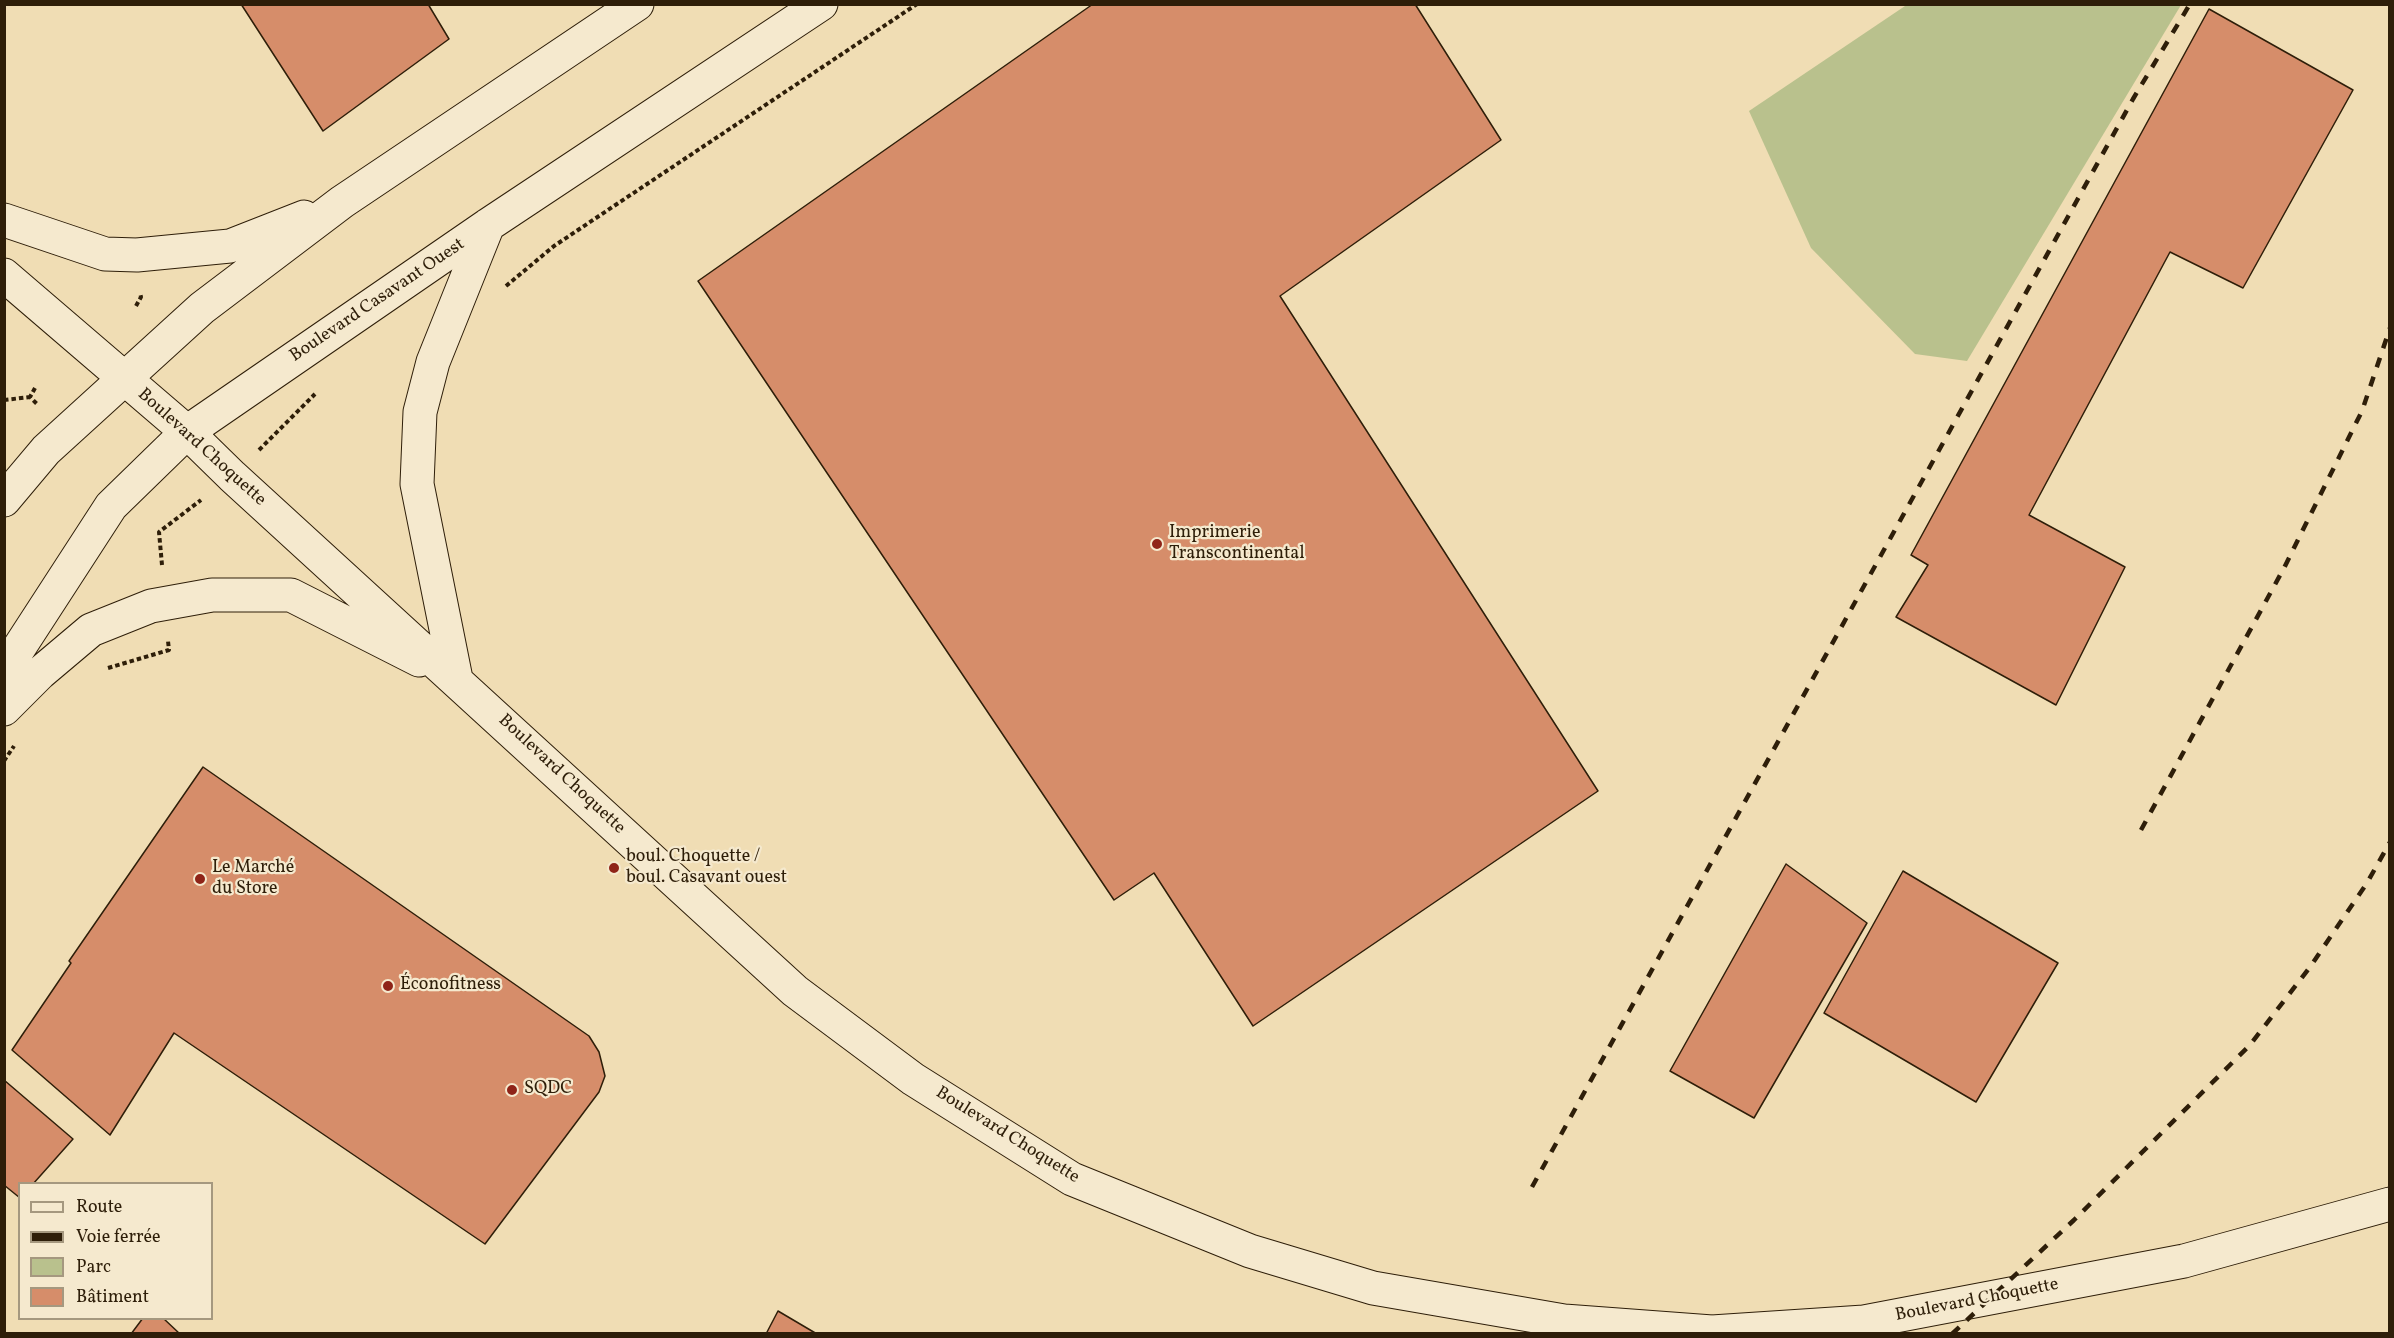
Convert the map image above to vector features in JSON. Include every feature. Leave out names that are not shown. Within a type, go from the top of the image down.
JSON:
[{"type":"main road","points":[[4,500],[46,450],[202,308],[342,202],[637,4]]},
{"type":"main road","name":"Boulevard Casavant Ouest","points":[[4,671],[111,506],[187,432],[488,225],[821,4]]},
{"type":"main road","points":[[4,220],[105,254],[152,255],[230,246],[342,202]]},
{"type":"main road","points":[[456,679],[417,484],[420,412],[433,362],[488,225]]},
{"type":"main road","name":"Boulevard Choquette","points":[[4,275],[187,432],[232,477],[456,679],[795,991],[914,1079],[1072,1179],[1250,1251],[1374,1288],[1564,1321],[1712,1332],[1864,1322],[2184,1261],[2390,1204]]},
{"type":"main road","points":[[4,709],[40,673],[91,630],[151,606],[212,595],[291,595],[456,679]]},
{"type":"path","points":[[141,297],[148,300]]},
{"type":"path","points":[[30,397],[35,388]]},
{"type":"path","points":[[4,400],[30,397]]},
{"type":"path","points":[[30,397],[37,404]]},
{"type":"green space","points":[[1908,4],[2181,5],[1967,361],[1915,354],[1811,248],[1749,111]]},
{"type":"building","points":[[241,4],[428,4],[449,39],[323,131]]},
{"type":"building","name":"Imprimerie Transcontinental","points":[[1093,4],[1415,4],[1501,140],[1280,296],[1598,791],[1253,1026],[1154,873],[1114,900],[698,281]]},
{"type":"building","points":[[2209,9],[2353,90],[2243,288],[2170,252],[2029,515],[2125,567],[2056,705],[1896,617],[1928,565],[1911,555]]},
{"type":"building","points":[[203,767],[589,1036],[599,1052],[605,1076],[599,1092],[485,1244],[174,1033],[110,1135],[12,1050],[71,963],[69,961]]},
{"type":"building","points":[[1786,864],[1867,923],[1754,1118],[1670,1071]]},
{"type":"building","points":[[1903,871],[2058,963],[1976,1102],[1824,1013]]},
{"type":"building","points":[[4,1080],[73,1139],[35,1182],[18,1182],[18,1196],[4,1185]]},
{"type":"building","points":[[778,1311],[817,1334],[766,1334]]},
{"type":"building","points":[[142,1320],[165,1320],[180,1334],[131,1334]]},
{"type":"railway","points":[[1532,1187],[2133,99],[2190,4]]},
{"type":"railway","points":[[2141,830],[2284,568],[2362,411],[2390,328]]},
{"type":"railway","points":[[1952,1334],[2074,1220],[2250,1045],[2310,967],[2367,883],[2390,842]]},
{"type":"place","name":"Imprimerie Transcontinental","points":[[1157,544]]},
{"type":"place","name":"boul. Choquette / boul. Casavant ouest","points":[[614,868]]},
{"type":"place","name":"Le Marché du Store","points":[[200,879]]},
{"type":"place","name":"Éconofitness","points":[[388,986]]},
{"type":"place","name":"SQDC","points":[[512,1090]]}]
